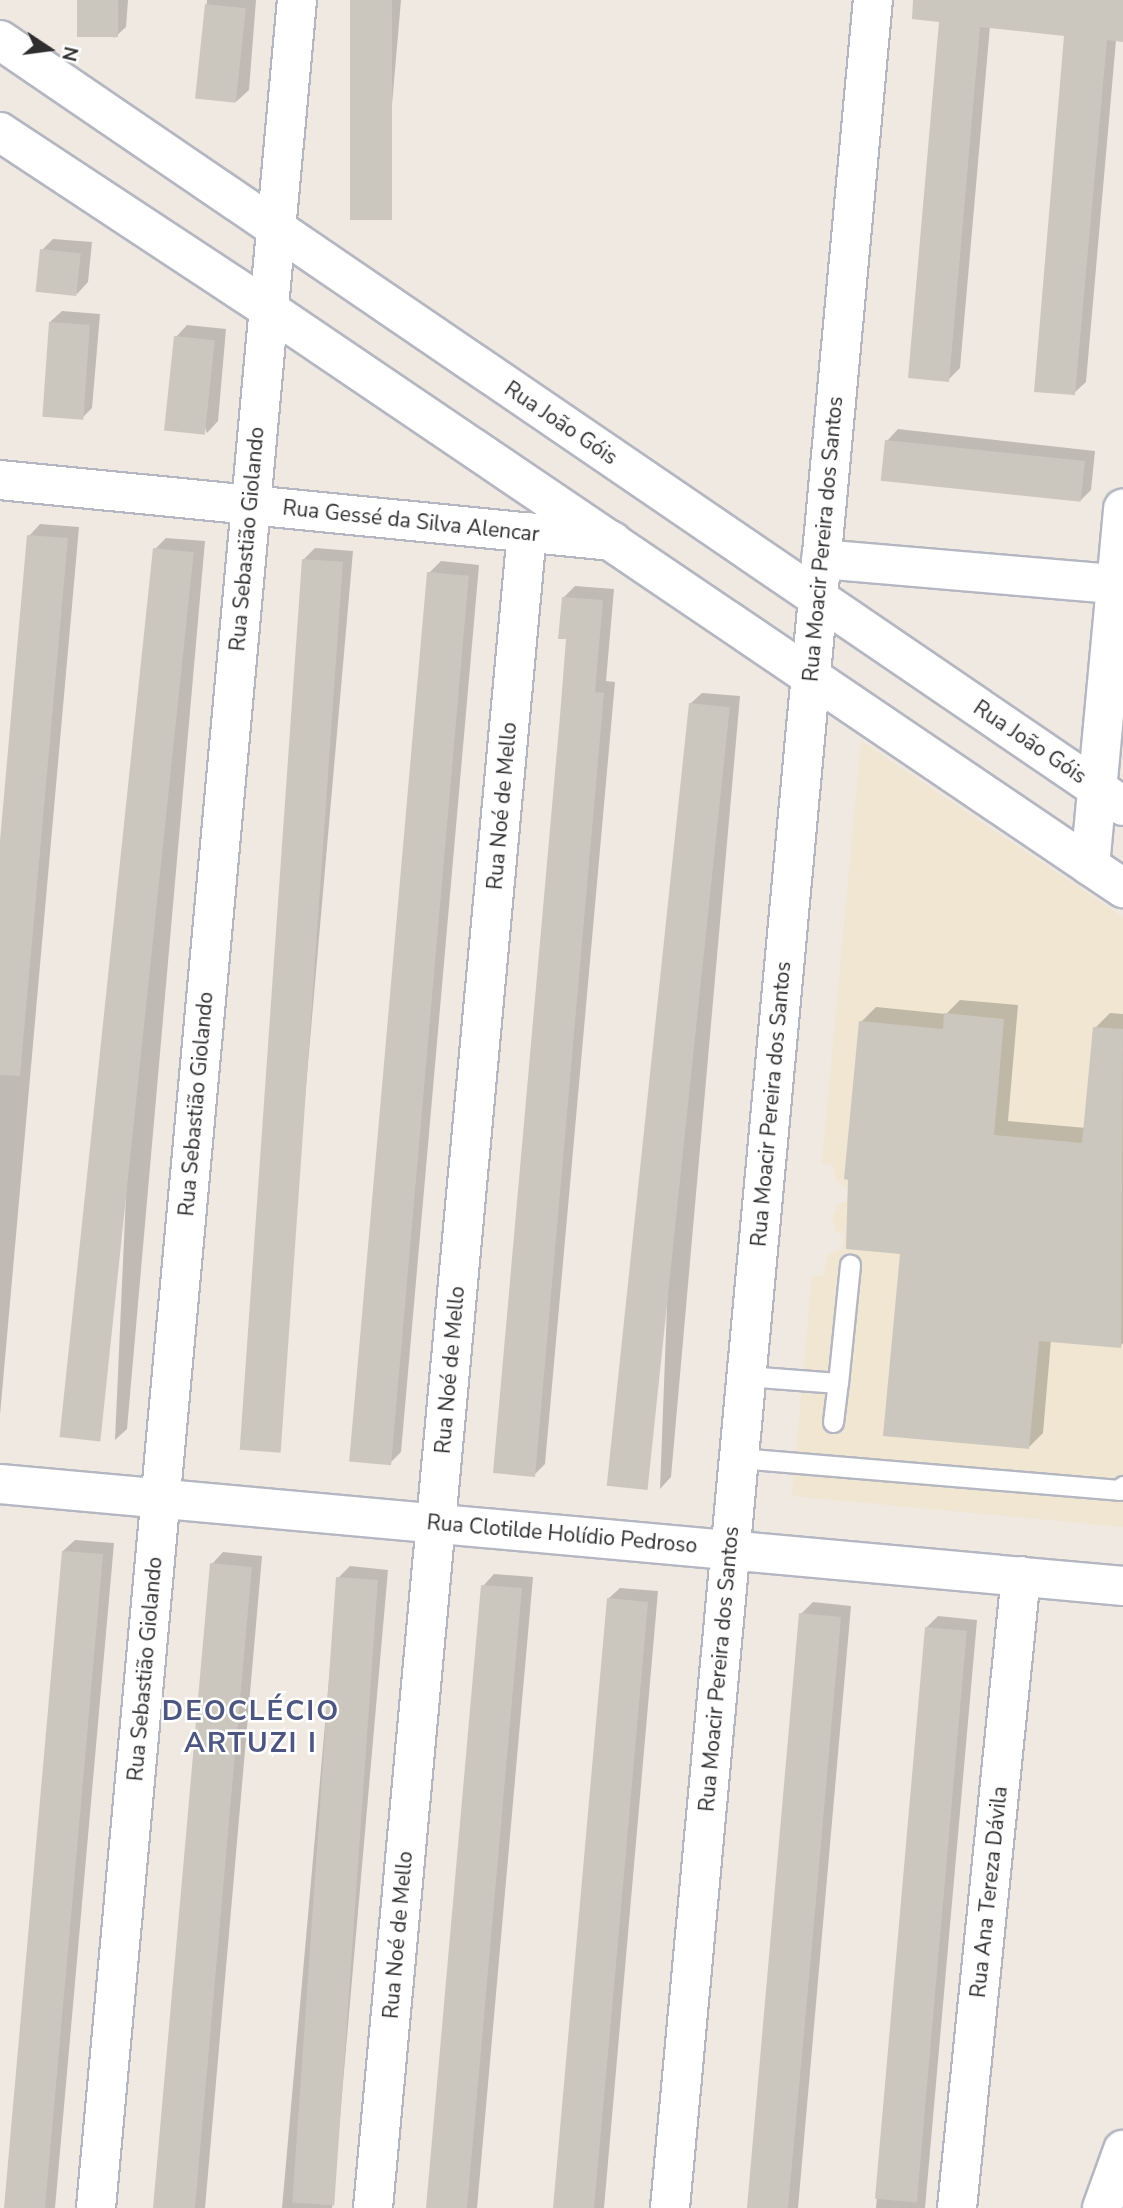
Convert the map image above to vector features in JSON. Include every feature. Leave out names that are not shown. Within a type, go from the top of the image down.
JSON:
[{"type":"street","name":"Rua Sebastião Giolando","points":[[96,2208],[297,0]]},
{"type":"street","name":"Rua Moacir Pereira dos Santos","points":[[670,2208],[873,0]]},
{"type":"street","name":"Rua João Góis","points":[[0,40],[1111,797]]},
{"type":"street","points":[[0,132],[268,309],[1123,888]]},
{"type":"street","name":"Rua Gessé da Silva Alencar","points":[[0,480],[612,541]]},
{"type":"street","points":[[1090,866],[1111,797],[1123,509]]},
{"type":"street","name":"Rua Noé de Mello","points":[[373,2208],[527,533]]},
{"type":"street","points":[[821,559],[1120,585]]},
{"type":"street","name":"Rua Clotilde Holídio Pedroso","points":[[0,1484],[1123,1586]]},
{"type":"street","name":"Rua Ana Tereza Dávila","points":[[957,2208],[1021,1576]]},
{"type":"street","points":[[1102,2208],[1123,2150]]},
{"type":"lane","points":[[833,1422],[850,1265]]},
{"type":"lane","points":[[746,1376],[838,1383]]},
{"type":"lane","points":[[739,1458],[1119,1490],[1123,1486]]},
{"type":"shaded area","points":[[861,741],[1123,917],[1123,1527],[792,1496],[812,1276],[823,1276],[828,1255],[842,1248],[844,1235],[835,1231],[832,1218],[837,1205],[847,1201],[848,1189],[836,1180],[833,1165],[822,1164]]},
{"type":"building","points":[[77,0],[118,0],[118,37],[77,37]]},
{"type":"building","points":[[350,0],[392,0],[392,220],[350,220]]},
{"type":"building","points":[[913,0],[1123,0],[1123,42],[1107,40],[1075,395],[1034,392],[1064,36],[980,27],[949,382],[908,378],[939,22],[912,19]]},
{"type":"building","points":[[205,4],[246,8],[236,103],[195,98]]},
{"type":"building","points":[[40,249],[81,253],[76,296],[36,292]]},
{"type":"building","points":[[49,322],[90,325],[83,420],[42,417]]},
{"type":"building","points":[[174,336],[215,340],[205,435],[164,430]]},
{"type":"building","points":[[885,440],[1085,461],[1081,502],[881,481]]},
{"type":"building","points":[[27,535],[68,538],[20,1076],[0,1075],[0,841]]},
{"type":"building","points":[[153,548],[194,552],[100,1441],[60,1437]]},
{"type":"building","points":[[302,559],[343,562],[281,1453],[240,1450]]},
{"type":"building","points":[[427,572],[469,576],[391,1465],[349,1462]]},
{"type":"building","points":[[562,597],[603,600],[595,692],[604,693],[535,1477],[493,1473],[560,716],[566,639],[558,639]]},
{"type":"building","points":[[689,703],[730,707],[648,1490],[607,1486]]},
{"type":"building","points":[[944,1013],[1004,1019],[994,1135],[1082,1143],[1093,1027],[1123,1029],[1121,1348],[1039,1341],[1029,1449],[883,1436],[900,1254],[846,1249],[848,1180],[844,1179],[859,1021],[943,1029]]},
{"type":"building","points":[[62,1551],[103,1554],[75,1872],[45,2208],[4,2208]]},
{"type":"building","points":[[210,1563],[252,1567],[195,2208],[153,2208]]},
{"type":"building","points":[[336,1577],[378,1580],[334,2205],[292,2202]]},
{"type":"building","points":[[481,1585],[522,1588],[467,2208],[426,2208]]},
{"type":"building","points":[[607,1598],[648,1602],[620,1920],[594,2208],[553,2208]]},
{"type":"building","points":[[799,1613],[841,1617],[788,2208],[747,2208]]},
{"type":"building","points":[[925,1627],[967,1631],[917,2202],[875,2199]]},
{"type":"district","name":"DEOCLÉCIO ARTUZI I","points":[[251,1727]]}]
